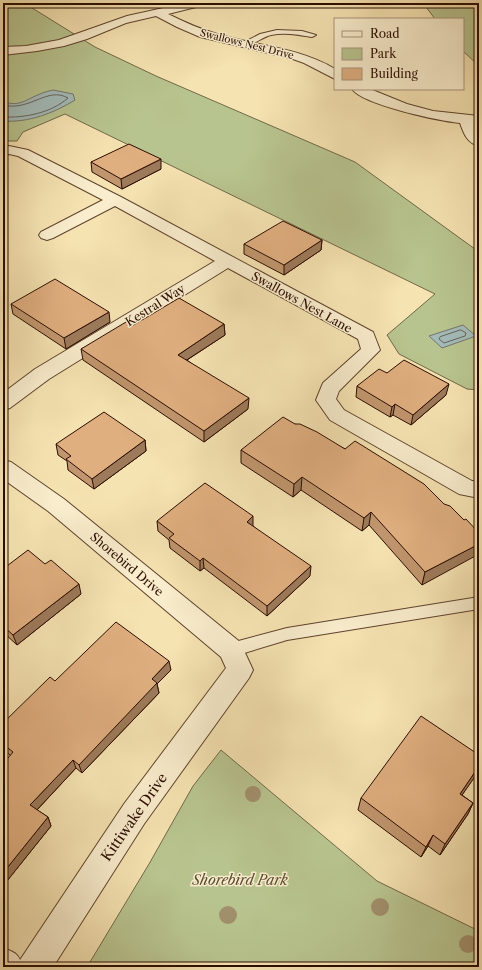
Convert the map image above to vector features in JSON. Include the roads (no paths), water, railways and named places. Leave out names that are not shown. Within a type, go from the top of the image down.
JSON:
[{"type":"street","points":[[3,51],[55,44],[93,33],[121,21],[200,3]]},
{"type":"street","name":"Swallows Nest Drive","points":[[159,13],[188,29],[212,37],[301,57],[314,62],[334,73]]},
{"type":"street","points":[[361,90],[394,104],[423,112],[472,120],[472,136],[479,142]]},
{"type":"street","name":"Swallows Nest Lane","points":[[3,151],[9,150],[24,153],[115,200],[366,336],[371,350],[330,388],[326,400],[337,415],[467,488],[479,490]]},
{"type":"street","points":[[47,235],[115,200]]},
{"type":"street","name":"Kestral Way","points":[[3,403],[42,374],[227,261]]},
{"type":"street","name":"Shorebird Drive","points":[[3,468],[56,505],[236,660]]},
{"type":"street","name":"Kittiwake Drive","points":[[34,967],[236,660]]},
{"type":"street","points":[[3,964],[7,967]]},
{"type":"lane","points":[[245,44],[264,34],[282,30],[312,35]]},
{"type":"lane","points":[[236,660],[287,634],[479,603]]},
{"type":"water","points":[[53,90],[73,94],[75,100],[50,113],[31,119],[3,121],[3,101],[13,104],[18,103]]},
{"type":"water","points":[[463,325],[476,336],[442,348],[429,336]]},
{"type":"park label","name":"Shorebird Park","points":[[240,880]]}]
